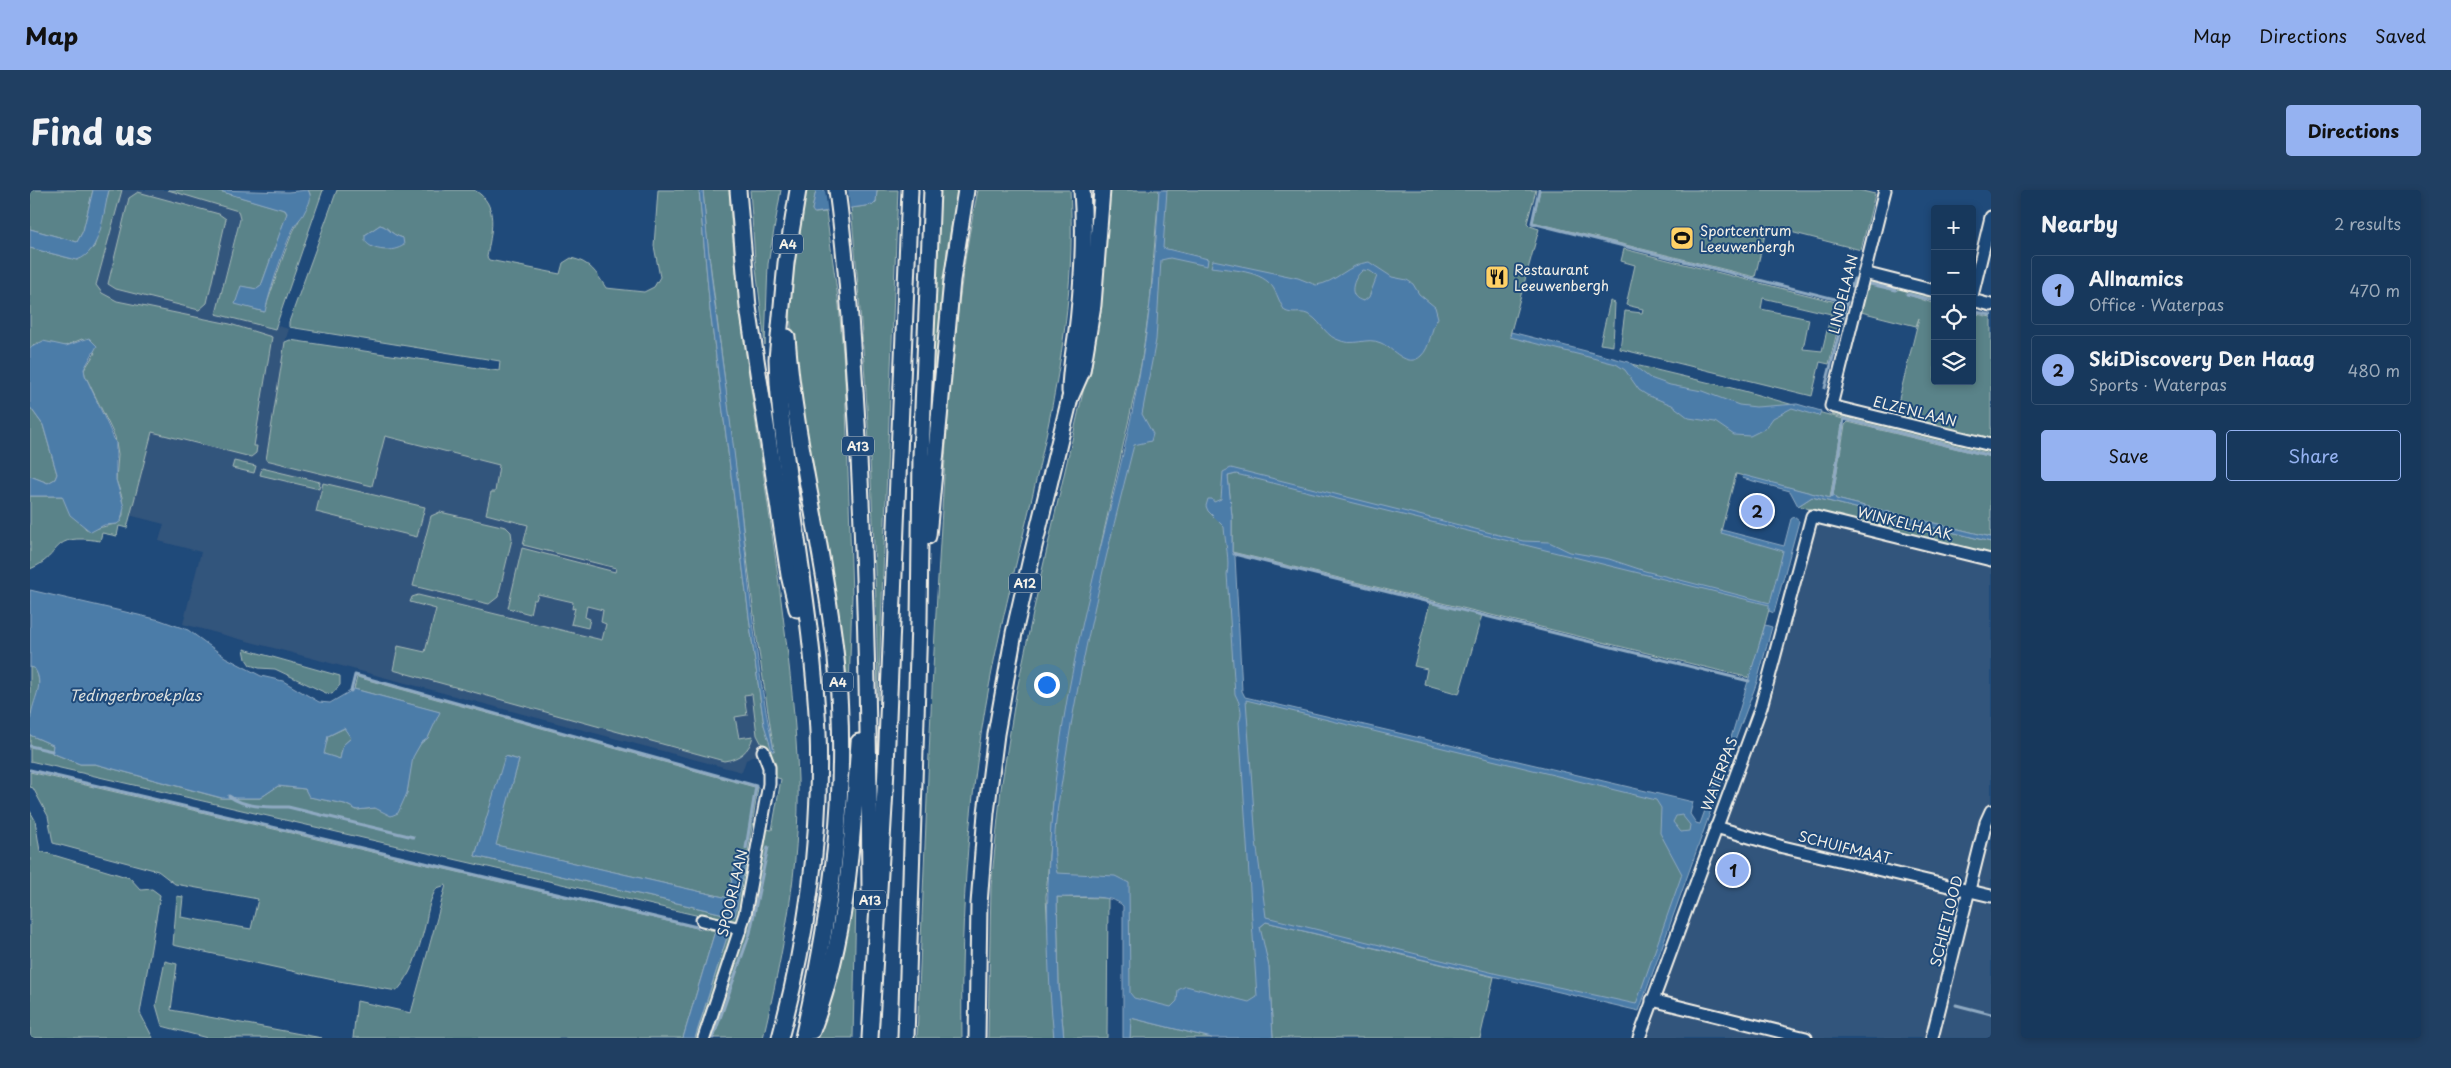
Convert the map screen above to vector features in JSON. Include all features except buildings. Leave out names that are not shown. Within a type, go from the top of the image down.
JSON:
[{"type":"highway","points":[[738,190],[748,307],[789,575],[814,678]]},
{"type":"highway","name":"A4","points":[[780,1038],[804,938],[815,855],[819,778],[814,678],[780,404],[778,359],[789,240],[798,190]]},
{"type":"highway","name":"A13","points":[[836,190],[842,236],[857,432],[866,658],[871,1011]]},
{"type":"highway","points":[[870,1038],[886,790],[910,190]]},
{"type":"highway","points":[[906,1038],[919,622],[920,456],[932,190]]},
{"type":"highway","points":[[919,622],[937,457],[952,280],[966,190]]},
{"type":"highway","name":"A12","points":[[1070,398],[1070,371],[1079,314],[1083,248],[1082,190]]},
{"type":"highway","name":"A12","points":[[976,1038],[979,895],[986,813],[995,743],[1014,633],[1070,398],[1082,371],[1093,305],[1102,190]]},
{"type":"highway","name":"A4","points":[[783,298],[794,411],[834,637],[841,735],[839,812],[832,891],[803,1038]]},
{"type":"highway","name":"A4","points":[[810,1038],[832,962],[847,891],[854,838],[866,658]]},
{"type":"street","name":"LINDELAAN","points":[[1831,406],[1884,190]]},
{"type":"street","points":[[1972,295],[1991,217]]},
{"type":"street","points":[[1864,273],[1931,290]]},
{"type":"street","points":[[1976,301],[1991,305]]},
{"type":"street","name":"ELZENLAAN","points":[[1831,406],[1991,445]]},
{"type":"street","name":"WINKELHAAK","points":[[1812,516],[1991,560]]},
{"type":"street","name":"WATERPAS","points":[[1639,1038],[1761,707],[1812,516]]},
{"type":"street","name":"SPOORLAAN","points":[[704,1038],[741,929],[769,784],[769,768],[763,751]]},
{"type":"street","name":"SCHIETLOOD","points":[[1932,1038],[1968,891],[1986,822],[1991,811]]},
{"type":"street","name":"SCHUIFMAAT","points":[[1716,827],[1783,847],[1991,896]]},
{"type":"street","points":[[702,920],[741,929]]},
{"type":"street","points":[[1652,1000],[1806,1038]]},
{"type":"shaded area","points":[[120,190],[171,190],[242,207],[217,310],[289,329],[284,345],[709,405],[767,749],[746,760],[742,772],[183,624],[201,552],[159,541],[164,524],[125,514],[93,295]]},
{"type":"shaded area","points":[[1808,511],[1991,556],[1991,1038],[1636,1038],[1641,1017],[1757,695]]},
{"type":"green space","points":[[30,190],[93,190],[83,231],[77,242],[30,229]]},
{"type":"green space","points":[[109,190],[122,190],[96,285],[102,293],[117,301],[230,324],[272,337],[254,446],[257,446],[256,453],[251,457],[152,432],[127,528],[119,526],[117,536],[102,533],[100,541],[83,539],[64,542],[41,563],[30,569],[30,496],[62,496],[86,529],[117,524],[123,515],[122,497],[116,480],[118,455],[115,437],[84,370],[95,353],[82,339],[65,346],[37,343],[30,348],[30,248],[77,260],[94,247]]},
{"type":"green space","points":[[168,190],[216,190],[285,210],[287,214],[261,286],[257,289],[244,287],[235,303],[264,312],[287,245],[308,200],[310,194],[308,190],[323,190],[275,329],[216,314],[240,219],[238,211]]},
{"type":"green space","points":[[337,190],[474,190],[488,203],[491,211],[492,229],[487,257],[489,260],[560,274],[563,263],[571,258],[583,262],[592,268],[606,288],[644,292],[654,287],[660,277],[654,246],[658,190],[699,190],[710,310],[752,640],[764,725],[774,751],[757,639],[707,238],[703,190],[729,190],[739,297],[788,657],[798,779],[796,845],[789,910],[763,1038],[708,1038],[765,829],[772,830],[781,779],[774,777],[768,756],[757,735],[752,694],[744,695],[747,715],[735,717],[739,738],[753,736],[752,741],[739,756],[724,761],[393,670],[398,646],[425,652],[436,609],[410,602],[412,597],[418,595],[602,640],[606,624],[601,622],[603,610],[587,606],[585,617],[590,619],[588,628],[571,624],[575,608],[572,609],[573,602],[538,594],[536,600],[533,600],[530,614],[508,608],[522,548],[615,572],[616,568],[523,545],[528,525],[486,514],[491,492],[495,492],[499,465],[385,436],[372,486],[266,460],[285,342],[290,340],[499,371],[500,361],[289,327],[289,322]],"holes":[[[380,225],[395,235],[403,238],[384,249],[371,246],[365,235]]]},
{"type":"green space","points":[[750,190],[781,190],[768,264],[765,345],[755,259]]},
{"type":"green space","points":[[802,190],[816,190],[812,210],[815,213],[826,212],[839,306],[845,377],[852,596],[849,691],[842,692],[792,344],[788,280]]},
{"type":"green space","points":[[877,190],[898,190],[878,700],[870,454],[851,208],[873,205],[876,202]]},
{"type":"green space","points":[[939,190],[958,190],[947,249],[930,430]]},
{"type":"green space","points":[[978,190],[1070,190],[1071,250],[1067,310],[1059,369],[1048,427],[994,661],[978,754],[972,801],[965,896],[962,1038],[917,1038],[933,667],[952,365],[962,277]]},
{"type":"green space","points":[[1109,190],[1159,190],[1150,303],[1141,365],[1076,657],[1053,802],[1046,897],[1054,1038],[988,1038],[991,886],[1001,789],[1016,694],[1041,575],[1097,331]]},
{"type":"green space","points":[[1163,190],[1536,190],[1527,223],[1539,229],[1510,335],[1744,391],[1843,419],[1830,498],[1736,474],[1721,531],[1790,549],[1770,606],[1750,678],[1232,552],[1232,516],[1228,476],[1236,474],[1232,471],[1225,476],[1239,692],[1242,698],[1686,804],[1696,842],[1637,1009],[1259,919],[1266,1038],[1125,1011],[1125,901],[1049,884],[1050,855],[1073,689],[1134,427],[1155,302]]},
{"type":"green space","name":"Sportcentrum Leeuwenbergh","points":[[1540,190],[1858,190],[1875,194],[1861,250],[1767,226],[1755,277],[1533,222]]},
{"type":"green space","points":[[138,192],[219,214],[226,219],[207,303],[199,310],[116,289],[108,284],[129,198]]},
{"type":"green space","points":[[1624,249],[1844,304],[1829,364],[1820,362],[1812,396],[1620,349],[1625,311],[1642,313],[1643,309],[1626,305],[1635,265],[1621,261]],"holes":[[[1763,298],[1831,314],[1822,351],[1803,349],[1809,319],[1761,309]]]},
{"type":"green space","points":[[1870,280],[1931,294],[1931,299],[1906,294],[1931,303],[1931,385],[1976,385],[1976,314],[1991,317],[1991,439],[1895,415],[1919,318],[1916,326],[1861,312],[1859,309],[1866,282]]},
{"type":"green space","points":[[1610,301],[1615,303],[1613,346],[1600,344]]},
{"type":"green space","points":[[30,407],[43,425],[57,474],[55,479],[48,483],[30,476]]},
{"type":"green space","points":[[1837,412],[1991,449],[1991,454],[1832,415]]},
{"type":"green space","points":[[1848,422],[1991,457],[1991,537],[1836,499],[1833,494],[1845,425]]},
{"type":"green space","points":[[234,461],[256,466],[254,473],[232,468]]},
{"type":"green space","points":[[262,468],[320,482],[319,489],[260,475]]},
{"type":"green space","points":[[323,483],[425,507],[417,537],[316,512]]},
{"type":"green space","points":[[1812,497],[1991,542],[1991,554],[1798,506]]},
{"type":"green space","points":[[440,512],[506,527],[511,532],[512,539],[498,597],[489,604],[413,586],[431,516]]},
{"type":"green space","points":[[1430,603],[1482,615],[1459,694],[1424,684],[1427,669],[1414,666]]},
{"type":"green space","points":[[244,649],[340,676],[340,685],[332,694],[326,693],[275,669],[259,668],[250,665],[246,659]]},
{"type":"green space","points":[[30,667],[34,667],[37,674],[39,688],[30,724]]},
{"type":"green space","points":[[357,677],[758,788],[747,859],[750,862],[741,915],[736,923],[730,923],[30,761],[30,735],[53,745],[52,753],[80,764],[95,764],[221,798],[260,798],[278,786],[305,789],[310,797],[345,804],[357,810],[375,808],[407,793],[412,757],[421,743],[428,738],[439,712],[354,689]],"holes":[[[506,756],[519,760],[495,845],[728,898],[736,861],[728,917],[720,913],[475,856]]]},
{"type":"green space","points":[[345,728],[351,738],[343,745],[340,759],[323,754],[328,736]]},
{"type":"green space","points":[[30,772],[697,928],[708,930],[712,925],[734,935],[700,1038],[695,1038],[728,934],[712,928],[710,930],[715,931],[683,1038],[353,1038],[357,1001],[411,1013],[446,885],[437,888],[434,893],[414,962],[407,977],[397,991],[333,980],[173,945],[177,896],[183,897],[181,917],[251,929],[258,899],[175,884],[158,871],[53,843],[48,816],[33,788],[30,787]]},
{"type":"green space","points":[[30,811],[35,820],[40,851],[130,878],[141,890],[152,889],[160,895],[140,1013],[153,1038],[30,1038]]},
{"type":"green space","points":[[857,850],[853,1038],[814,1038]]},
{"type":"green space","points":[[1057,897],[1108,898],[1107,1038],[1064,1038],[1059,987]]},
{"type":"green space","points":[[1266,922],[1494,977],[1480,1038],[1273,1038],[1269,967],[1260,931],[1260,927]]},
{"type":"green space","points":[[165,961],[177,964],[171,1010],[322,1038],[207,1038],[162,1026],[156,1005]]},
{"type":"green space","points":[[1131,1018],[1212,1038],[1130,1038]]},
{"type":"water","points":[[93,190],[109,190],[97,240],[85,256],[77,260],[30,248],[30,229],[77,242],[83,231]]},
{"type":"water","points":[[216,190],[288,192],[308,190],[309,203],[292,231],[283,253],[265,312],[235,304],[241,286],[257,289],[261,286],[287,213],[285,210]]},
{"type":"water","points":[[699,190],[703,190],[756,649],[774,751],[772,751],[764,725],[752,640],[710,310]]},
{"type":"water","points":[[816,190],[877,190],[876,202],[873,205],[814,213],[812,210]]},
{"type":"water","points":[[1159,190],[1167,190],[1163,248],[1208,259],[1207,266],[1170,258],[1161,260],[1156,340],[1142,414],[1153,434],[1151,441],[1134,445],[1096,602],[1079,681],[1058,803],[1055,831],[1057,873],[1115,876],[1129,883],[1130,993],[1134,998],[1171,1007],[1177,1001],[1178,990],[1186,986],[1249,1002],[1257,997],[1239,722],[1241,711],[1235,694],[1227,574],[1228,557],[1224,527],[1208,511],[1206,506],[1208,499],[1212,499],[1214,502],[1221,499],[1223,472],[1231,468],[1523,541],[1549,542],[1570,552],[1609,559],[1645,571],[1770,603],[1783,551],[1721,533],[1722,530],[1784,546],[1791,519],[1794,517],[1799,521],[1774,613],[1769,611],[1769,605],[1236,474],[1228,476],[1232,516],[1232,552],[1235,556],[1242,691],[1245,697],[1693,802],[1690,814],[1696,823],[1700,824],[1719,772],[1724,774],[1639,1011],[1266,922],[1260,927],[1269,967],[1273,1038],[1212,1038],[1131,1018],[1130,1038],[1123,1038],[1123,906],[1111,899],[1057,897],[1059,987],[1064,1038],[1054,1038],[1048,951],[1048,908],[1051,823],[1055,781],[1076,653],[1124,448],[1145,344],[1155,256]],"holes":[[[1246,700],[1656,800],[1661,808],[1660,833],[1682,874],[1636,1004],[1498,974],[1266,917],[1256,841]],[[1682,815],[1690,825],[1689,831],[1681,832],[1673,822],[1676,816]]]},
{"type":"water","points":[[380,225],[403,238],[404,245],[399,248],[383,250],[368,244],[365,241],[365,235]]},
{"type":"water","points":[[1213,260],[1298,278],[1316,285],[1330,281],[1355,266],[1369,262],[1392,277],[1407,280],[1413,284],[1419,294],[1435,307],[1438,318],[1433,327],[1429,343],[1421,356],[1411,360],[1405,359],[1375,341],[1349,342],[1336,339],[1328,334],[1311,316],[1304,313],[1285,311],[1274,289],[1269,283],[1255,274],[1211,267]],"holes":[[[1363,270],[1370,271],[1377,276],[1369,297],[1364,301],[1355,296],[1353,287],[1356,278]]]},
{"type":"water","points":[[1511,332],[1629,362],[1650,378],[1670,385],[1702,391],[1739,405],[1756,407],[1797,404],[1821,411],[1819,416],[1792,408],[1773,418],[1766,428],[1750,436],[1734,435],[1715,422],[1689,418],[1672,405],[1647,395],[1639,390],[1625,370],[1616,364],[1510,337]]},
{"type":"water","points":[[89,338],[97,346],[84,369],[85,375],[116,443],[116,480],[124,507],[121,521],[117,524],[104,525],[91,532],[70,515],[62,496],[30,496],[30,476],[48,483],[55,479],[57,474],[43,425],[30,407],[30,348],[43,341],[66,346]]},
{"type":"water","points":[[1743,475],[1830,498],[1832,492],[1836,499],[1991,537],[1991,542],[1812,497],[1798,506],[1790,491],[1742,478]]},
{"type":"water","name":"Tedingerbroekplas","points":[[30,590],[160,620],[188,630],[225,657],[261,676],[283,681],[319,702],[330,703],[354,689],[440,712],[428,738],[421,743],[413,757],[407,793],[398,813],[391,816],[375,808],[357,810],[345,804],[309,797],[305,789],[278,786],[260,798],[222,798],[95,764],[80,764],[52,753],[53,745],[30,735],[31,713],[39,683],[37,673],[34,668],[30,667]],"holes":[[[344,728],[351,738],[343,745],[340,759],[324,754],[328,736]]]},
{"type":"water","points":[[1765,625],[1772,627],[1757,682],[1730,754],[1727,751]]},
{"type":"water","points":[[505,756],[519,760],[496,845],[728,898],[736,860],[746,863],[735,916],[728,917],[720,913],[475,856]]},
{"type":"water","points":[[715,931],[728,934],[695,1038],[683,1038]]},
{"type":"pier","points":[[825,190],[848,190],[850,211],[828,214]]},
{"type":"waterway","points":[[1539,190],[1532,223],[1847,302],[1825,388]]},
{"type":"waterway","points":[[1852,286],[1854,279]]},
{"type":"waterway","points":[[1870,284],[1896,290]]},
{"type":"waterway","points":[[1907,294],[1931,300]]},
{"type":"waterway","points":[[1976,312],[1991,315]]},
{"type":"waterway","points":[[1832,496],[1844,419],[1991,456]]},
{"type":"waterway","points":[[1234,554],[1749,681]]},
{"type":"waterway","points":[[351,691],[355,675],[756,786],[746,848]]},
{"type":"waterway","points":[[30,746],[52,751]]},
{"type":"waterway","points":[[30,770],[697,927]]},
{"type":"waterway","points":[[229,796],[250,805],[288,807],[413,837]]},
{"type":"waterway","points":[[713,1038],[750,933],[768,847]]},
{"type":"waterway","points":[[1956,1005],[1991,1014]]},
{"type":"place","name":"Sportcentrum Leeuwenbergh","points":[[1682,238]]},
{"type":"place","name":"Restaurant Leeuwenbergh","points":[[1497,277]]},
{"type":"place","name":"SkiDiscovery Den Haag","points":[[1757,511]]},
{"type":"place","name":"Allnamics","points":[[1733,870]]}]
